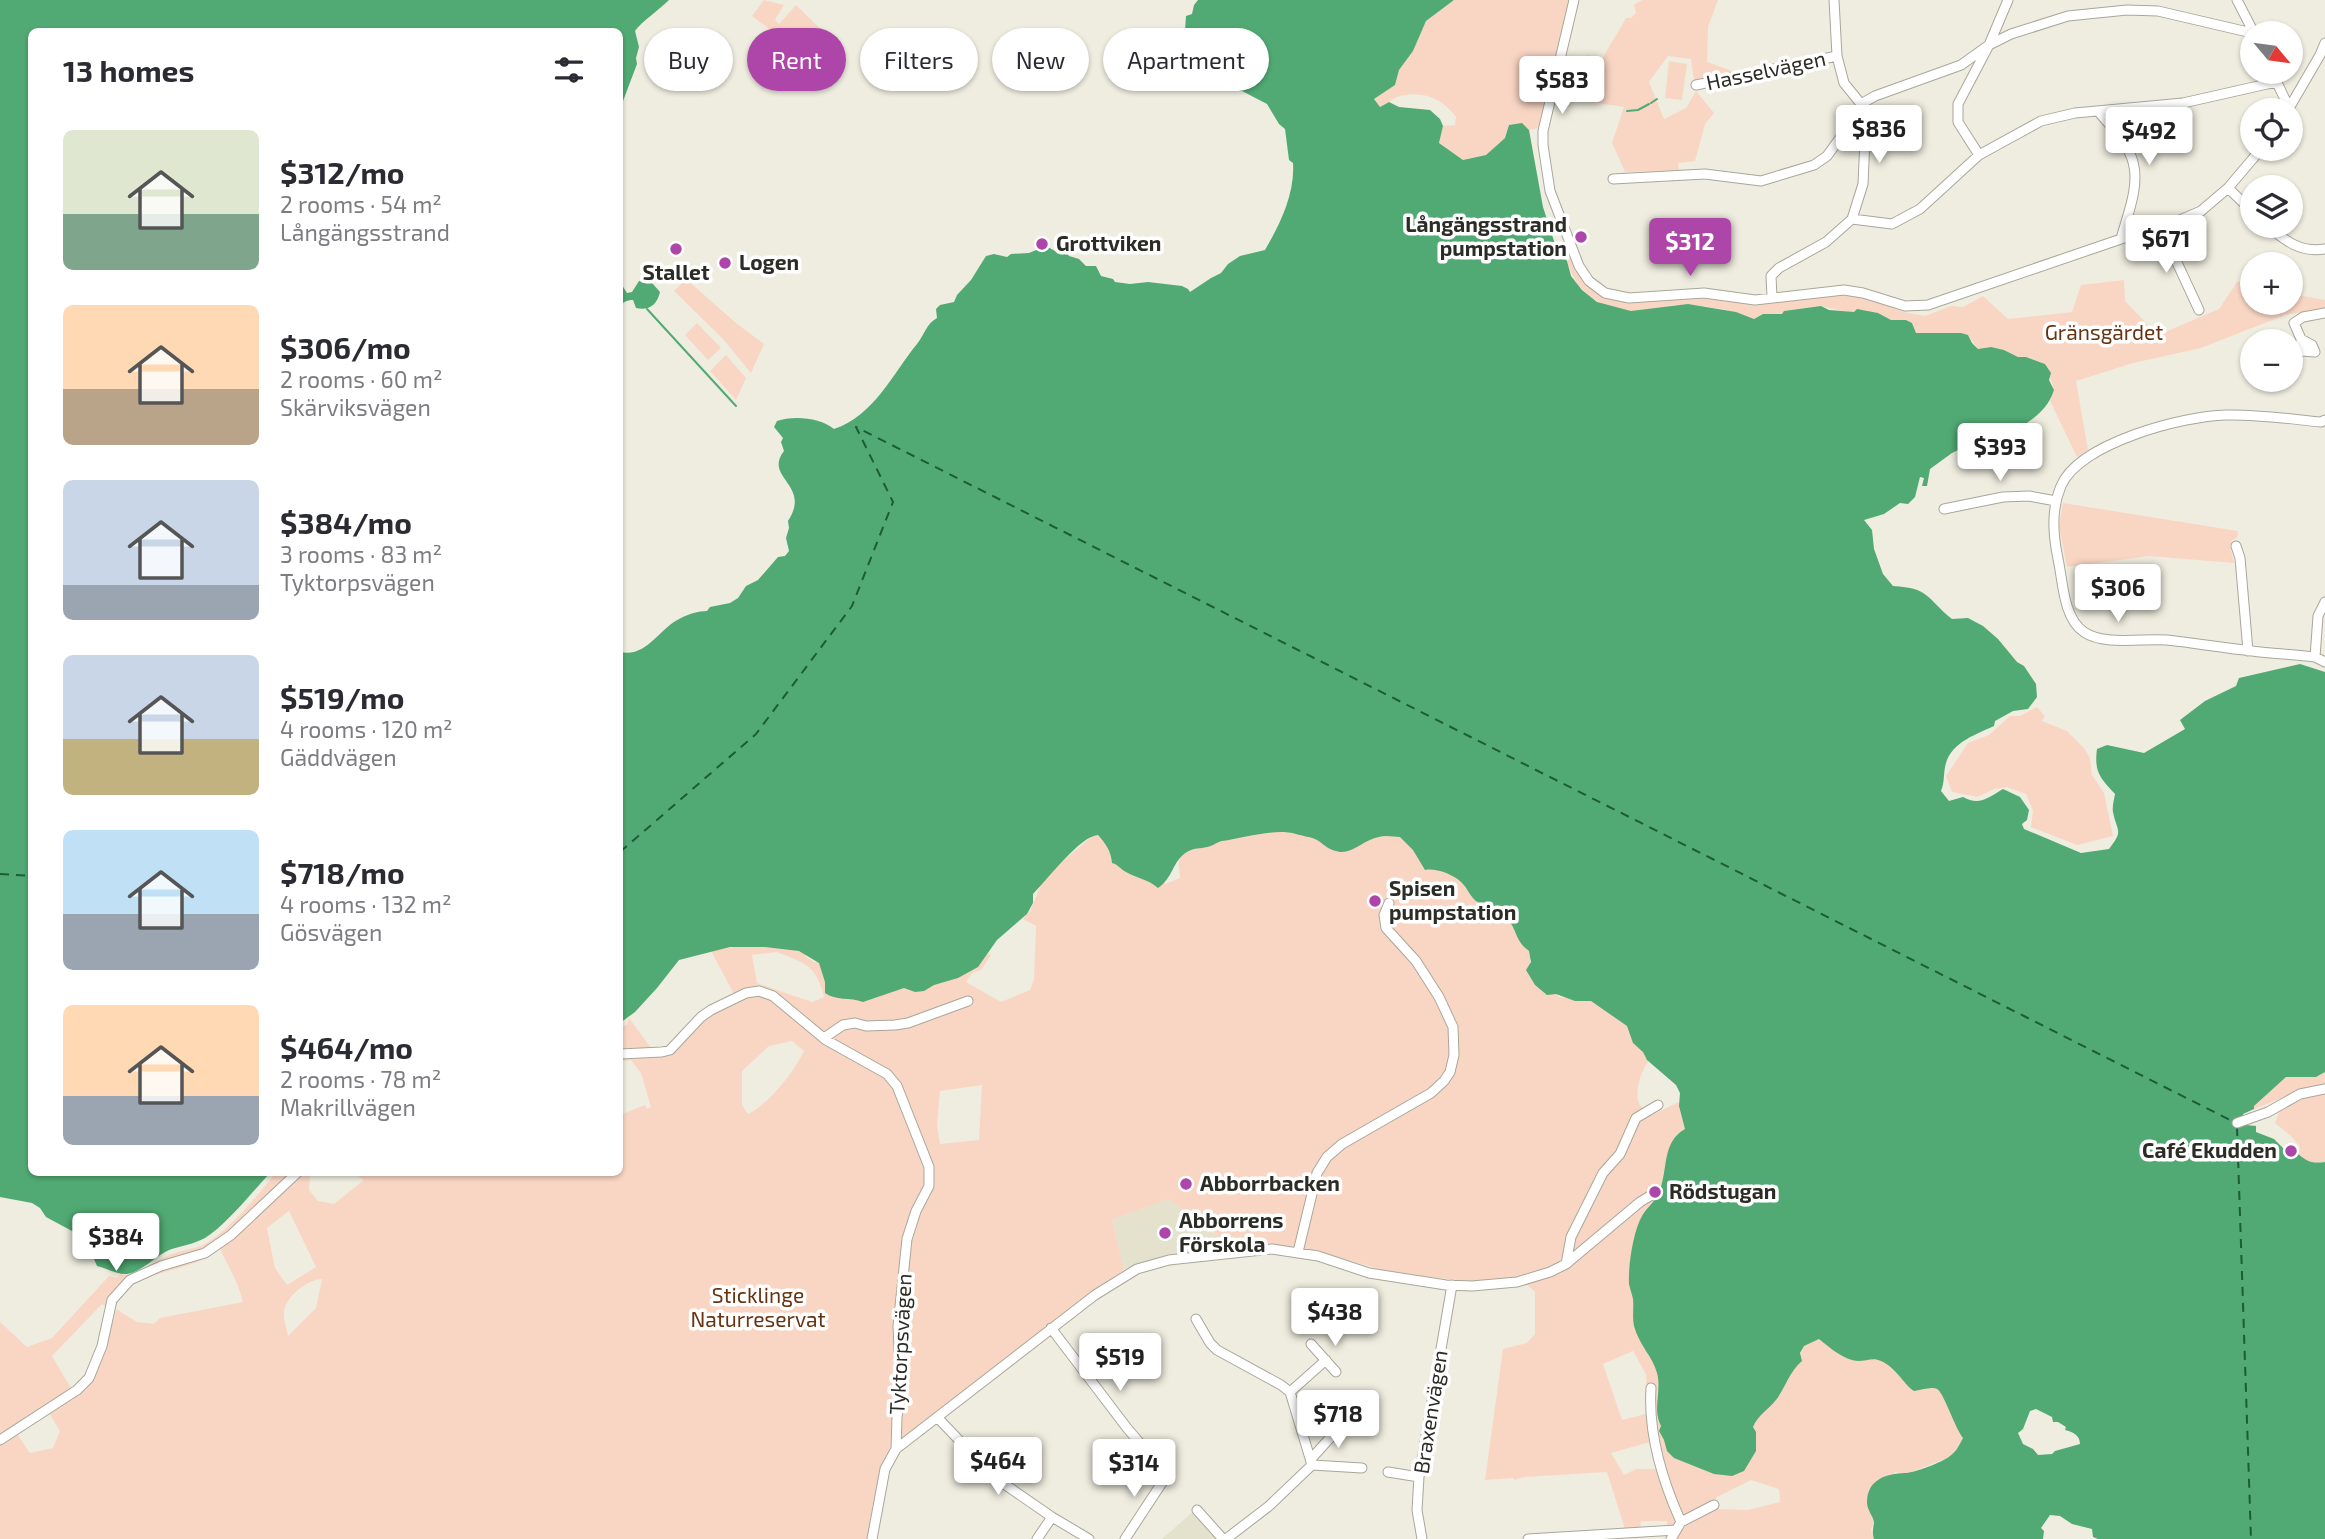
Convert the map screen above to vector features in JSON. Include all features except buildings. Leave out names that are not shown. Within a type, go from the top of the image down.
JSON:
[{"type":"street","points":[[1574,0],[1543,131],[1543,145],[1550,191],[1579,265],[1589,281],[1605,293],[1629,298],[1690,293],[1755,300],[1844,290],[1905,306],[1928,305],[2121,239],[2161,228],[2201,211],[2228,188],[2250,161]]},
{"type":"street","points":[[1772,297],[1771,276],[1779,268],[1826,242],[1852,219],[1863,184],[1866,116],[1861,104],[1844,83],[1837,56],[1834,0]]},
{"type":"street","points":[[1979,155],[1958,122],[1958,104],[1989,45],[2008,0]]},
{"type":"street","points":[[2152,0],[2158,11]]},
{"type":"street","points":[[2237,0],[2247,21]]},
{"type":"street","points":[[1613,179],[1705,174],[1761,181],[1814,165],[1827,156],[1861,104],[1875,96],[1961,65],[1989,45],[2037,24],[2068,16],[2127,10],[2158,11],[2240,30]]},
{"type":"street","points":[[2296,98],[2323,57],[2325,43]]},
{"type":"street","name":"Hasselvägen","points":[[1696,85],[1837,56]]},
{"type":"street","points":[[1852,219],[1892,224],[1920,209],[1979,155],[2041,121],[2075,113],[2183,103],[2267,84]]},
{"type":"street","points":[[2098,111],[2126,147],[2133,159],[2136,174],[2121,239]]},
{"type":"street","points":[[2228,188],[2240,200]]},
{"type":"street","points":[[2161,228],[2199,310]]},
{"type":"street","points":[[2282,238],[2299,248],[2325,249]]},
{"type":"street","points":[[2297,329],[2294,323],[2303,317],[2325,313]]},
{"type":"street","points":[[2325,420],[2321,422],[2225,415],[2169,424],[2128,437],[2084,459],[2062,484],[2053,520],[2068,607],[2075,623],[2085,633],[2103,639],[2166,640],[2315,657],[2325,662]]},
{"type":"street","points":[[1944,509],[2016,496],[2056,501]]},
{"type":"street","points":[[2236,546],[2240,558],[2248,651]]},
{"type":"street","points":[[2315,657],[2318,616],[2325,602]]},
{"type":"street","points":[[1298,1252],[1318,1173],[1327,1157],[1342,1144],[1431,1093],[1450,1072],[1454,1055],[1453,1027],[1416,961],[1386,928],[1384,915],[1389,903]]},
{"type":"street","name":"Tyktorpsvägen","points":[[623,1054],[662,1052],[670,1049],[711,1010],[746,993],[759,991],[773,996],[824,1038],[887,1074],[897,1086],[929,1167],[929,1186],[912,1223],[906,1252],[898,1326],[901,1392],[896,1449]]},
{"type":"street","points":[[824,1038],[844,1025],[855,1023],[866,1026],[895,1026],[968,1001]]},
{"type":"street","points":[[2237,1123],[2268,1112],[2300,1094],[2325,1088]]},
{"type":"street","points":[[1566,1264],[1571,1237],[1603,1173],[1620,1154],[1636,1118],[1658,1105]]},
{"type":"street","points":[[0,1440],[77,1390],[89,1378],[102,1346],[112,1300],[130,1280],[161,1266],[205,1253],[230,1235],[294,1176]]},
{"type":"street","points":[[872,1539],[885,1469],[896,1449],[1095,1294],[1128,1274],[1169,1260],[1272,1249],[1339,1261],[1369,1273],[1452,1285],[1517,1282],[1566,1264],[1650,1196]]},
{"type":"street","name":"Braxenvägen","points":[[1422,1539],[1417,1510],[1419,1477],[1452,1285]]},
{"type":"street","points":[[1196,1319],[1217,1350],[1290,1392],[1312,1462]]},
{"type":"street","points":[[1051,1328],[1127,1428],[1167,1475],[1125,1539]]},
{"type":"street","points":[[1311,1344],[1336,1372]]},
{"type":"street","points":[[1290,1392],[1326,1360]]},
{"type":"street","points":[[1651,1388],[1653,1438],[1676,1530]]},
{"type":"street","points":[[938,1418],[994,1477],[1089,1539]]},
{"type":"street","points":[[1197,1510],[1224,1539],[1269,1506],[1312,1462],[1347,1419]]},
{"type":"street","points":[[1312,1462],[1362,1468]]},
{"type":"street","points":[[1388,1472],[1419,1477]]},
{"type":"street","points":[[1528,1539],[1676,1530],[1714,1504]]},
{"type":"street","points":[[1037,1539],[1052,1517]]},
{"type":"shaded area","points":[[0,0],[669,0],[635,31],[639,47],[637,64],[623,101],[623,28],[28,28],[28,1176],[267,1176],[205,1238],[169,1250],[137,1271],[127,1274],[97,1266],[81,1229],[72,1231],[46,1217],[40,1208],[32,1203],[0,1197]]},
{"type":"shaded area","points":[[1198,0],[1454,0],[1426,21],[1413,51],[1399,70],[1395,85],[1374,99],[1380,107],[1389,102],[1399,107],[1430,110],[1443,126],[1439,143],[1463,160],[1486,155],[1505,138],[1509,125],[1522,123],[1529,130],[1543,207],[1554,241],[1567,261],[1571,276],[1582,290],[1597,302],[1631,311],[1688,304],[1736,312],[1754,319],[1763,314],[1782,314],[1784,311],[1821,306],[1829,310],[1854,312],[1857,309],[1878,313],[1891,320],[1906,320],[1912,323],[1916,333],[1961,333],[1968,335],[1978,349],[1991,347],[2045,364],[2051,373],[2049,380],[2054,390],[2049,401],[2035,417],[1990,447],[1964,447],[1952,453],[1930,469],[1927,486],[1922,486],[1924,478],[1920,477],[1915,497],[1908,504],[1900,503],[1884,514],[1864,520],[1872,530],[1874,549],[1883,574],[1893,586],[1914,589],[1927,595],[1952,619],[1968,618],[1983,626],[2024,666],[2036,684],[2037,697],[2028,709],[2013,711],[1995,721],[1994,726],[1954,749],[1946,763],[1941,791],[1949,801],[1963,797],[1979,801],[2003,789],[2020,797],[2029,810],[2027,820],[2022,824],[2024,829],[2081,853],[2109,849],[2118,834],[2113,810],[2115,794],[2099,774],[2096,763],[2097,749],[2107,745],[2144,753],[2185,729],[2180,720],[2205,701],[2236,686],[2239,678],[2300,664],[2325,672],[2325,1072],[2316,1077],[2286,1077],[2254,1106],[2254,1109],[2243,1114],[2246,1125],[2256,1126],[2256,1132],[2274,1139],[2291,1156],[2296,1152],[2309,1161],[2325,1162],[2325,1539],[2098,1539],[2093,1537],[2092,1529],[2072,1524],[2060,1516],[2050,1515],[2041,1528],[2044,1531],[2043,1539],[1874,1539],[1874,1521],[1867,1503],[1870,1488],[1874,1483],[1891,1475],[1915,1471],[1941,1461],[1958,1448],[1963,1438],[1940,1391],[1929,1388],[1914,1391],[1892,1368],[1881,1361],[1848,1358],[1819,1339],[1804,1346],[1800,1353],[1802,1361],[1776,1400],[1755,1423],[1753,1427],[1756,1432],[1756,1451],[1744,1471],[1732,1476],[1714,1474],[1674,1458],[1667,1451],[1659,1431],[1661,1426],[1657,1414],[1657,1373],[1634,1326],[1629,1277],[1632,1249],[1639,1223],[1659,1194],[1669,1148],[1678,1134],[1685,1129],[1679,1106],[1680,1093],[1676,1085],[1647,1060],[1633,1043],[1627,1026],[1591,1001],[1575,1001],[1556,994],[1547,995],[1535,985],[1526,970],[1531,962],[1529,951],[1521,944],[1508,919],[1476,901],[1453,876],[1425,870],[1413,850],[1400,837],[1374,838],[1345,852],[1330,849],[1315,839],[1287,832],[1222,841],[1187,852],[1158,888],[1112,863],[1108,848],[1098,835],[1082,843],[1064,860],[1033,894],[1033,903],[1027,914],[997,940],[978,967],[958,978],[924,991],[915,992],[904,988],[863,1002],[825,993],[825,982],[819,963],[799,951],[730,947],[679,960],[635,1012],[623,1021],[623,652],[638,651],[645,647],[684,617],[730,603],[738,598],[746,586],[758,580],[778,557],[785,556],[789,551],[786,538],[795,498],[779,468],[779,460],[784,451],[781,442],[783,438],[774,427],[777,421],[807,419],[822,422],[834,429],[860,414],[881,393],[928,326],[937,318],[936,309],[940,305],[954,302],[986,256],[994,254],[1007,257],[1011,254],[1029,253],[1046,246],[1055,251],[1066,252],[1086,266],[1096,266],[1101,276],[1115,282],[1182,286],[1190,292],[1221,273],[1240,256],[1265,250],[1281,219],[1293,175],[1285,129],[1267,104],[1242,91],[1269,91],[1269,28],[1185,28],[1186,16],[1192,14]],"holes":[[[2036,1409],[2052,1417],[2053,1422],[2066,1427],[2065,1430],[2077,1436],[2080,1444],[2052,1454],[2038,1455],[2023,1444],[2018,1433],[2023,1429],[2030,1411]]]},
{"type":"shaded area","points":[[647,280],[660,292],[655,304],[649,308],[636,308],[633,300],[623,303],[623,287],[627,293],[632,292],[639,281]]},
{"type":"shaded area","name":"Abborrens Förskola","points":[[1169,1199],[1232,1247],[1169,1255],[1124,1270],[1112,1220]]},
{"type":"shaded area","points":[[1194,1511],[1217,1539],[1162,1539]]},
{"type":"green space","points":[[764,0],[784,5],[775,20],[779,24],[796,5],[819,28],[768,28],[752,16]]},
{"type":"green space","points":[[1454,0],[1572,0],[1543,124],[1529,130],[1521,123],[1486,155],[1463,160],[1439,143],[1443,126],[1455,125],[1456,117],[1445,105],[1417,94],[1397,97],[1380,107],[1374,99],[1395,85],[1399,70],[1413,51],[1426,21]]},
{"type":"green space","points":[[1642,0],[1718,0],[1708,27],[1707,62],[1735,72],[1694,80],[1691,59],[1668,56],[1649,82],[1664,119],[1686,108],[1696,91],[1714,113],[1705,124],[1695,161],[1678,163],[1679,170],[1625,172],[1612,143],[1624,107],[1557,97],[1560,81],[1580,84],[1587,55],[1602,60],[1626,18],[1631,18],[1636,13],[1634,5]]},
{"type":"green space","points":[[1669,61],[1687,64],[1682,100],[1665,98]]},
{"type":"green space","name":"Gränsgärdet","points":[[1572,258],[1611,298],[1714,297],[1759,304],[1844,293],[1859,295],[1903,312],[1925,316],[1951,306],[1963,307],[1983,296],[2008,319],[2072,312],[2081,285],[2124,280],[2125,301],[2158,335],[2219,309],[2237,282],[2240,282],[2240,315],[2285,315],[2249,329],[2240,329],[2240,333],[2201,348],[2133,363],[2076,381],[2088,450],[2077,457],[2050,401],[2053,385],[2045,364],[1991,347],[1978,349],[1968,335],[1916,333],[1912,323],[1906,320],[1891,320],[1878,313],[1847,312],[1821,306],[1785,311],[1782,314],[1763,314],[1754,319],[1723,309],[1690,305],[1638,311],[1620,310],[1590,296],[1576,281],[1567,261]]},
{"type":"green space","points":[[686,279],[764,344],[751,373],[723,339],[674,291]]},
{"type":"green space","name":"Gränsgärdet","points":[[2303,296],[2325,300],[2325,309],[2303,312]]},
{"type":"green space","points":[[697,323],[721,348],[708,360],[685,335]]},
{"type":"green space","points":[[726,355],[746,378],[736,400],[710,371]]},
{"type":"green space","points":[[2063,503],[2238,531],[2237,538],[2232,540],[2230,546],[2234,563],[2149,556],[2067,567],[2059,526]]},
{"type":"green space","points":[[2037,707],[2045,716],[2042,721],[2067,731],[2090,758],[2092,775],[2104,793],[2113,836],[2077,845],[2031,827],[2033,811],[2026,794],[2007,787],[1994,789],[1978,797],[1952,792],[1946,776],[1968,743],[1989,735],[2010,716],[2020,716]]},
{"type":"green space","name":"Sticklinge Naturreservat","points":[[1287,829],[1363,843],[1383,834],[1405,836],[1433,868],[1445,868],[1493,909],[1505,913],[1530,950],[1530,972],[1553,994],[1558,997],[1595,1001],[1628,1024],[1651,1059],[1638,1086],[1639,1103],[1652,1115],[1685,1099],[1687,1127],[1654,1362],[1660,1380],[1657,1418],[1661,1426],[1660,1433],[1664,1440],[1693,1465],[1726,1475],[1760,1414],[1779,1396],[1804,1346],[1819,1339],[1882,1356],[1940,1383],[1966,1437],[1950,1457],[1906,1474],[1895,1472],[1871,1514],[1874,1539],[1668,1539],[1667,1521],[1641,1521],[1640,1529],[1625,1529],[1607,1472],[1485,1480],[1503,1349],[1527,1343],[1535,1334],[1535,1292],[1522,1280],[1462,1282],[1393,1273],[1317,1251],[1276,1245],[1218,1248],[1217,1235],[1169,1199],[1112,1220],[1124,1270],[1089,1293],[891,1447],[878,1481],[868,1539],[0,1539],[0,1322],[27,1347],[52,1338],[109,1276],[117,1278],[122,1272],[124,1275],[136,1272],[172,1254],[203,1245],[232,1222],[273,1176],[310,1176],[309,1190],[318,1201],[334,1204],[364,1180],[358,1176],[623,1176],[623,1114],[645,1105],[647,1109],[651,1107],[641,1073],[631,1060],[623,1061],[623,1026],[627,1025],[629,1018],[651,1048],[670,1046],[735,996],[710,949],[727,946],[731,948],[736,944],[799,948],[814,962],[822,962],[832,984],[989,954],[991,955],[981,970],[973,972],[966,982],[1001,1002],[1030,990],[1034,979],[1036,926],[1023,919],[1030,911],[1045,876],[1090,838],[1094,830],[1165,884],[1180,878],[1179,862],[1184,854],[1195,847],[1227,838]],"holes":[[[777,952],[808,967],[817,978],[824,997],[812,1002],[757,983],[752,955]],[[792,1041],[804,1051],[780,1087],[748,1114],[742,1105],[742,1071],[769,1046]],[[982,1085],[979,1140],[940,1144],[937,1125],[940,1091]],[[289,1211],[316,1267],[287,1285],[275,1268],[267,1228]],[[219,1246],[243,1302],[160,1318],[154,1324],[137,1322],[116,1309],[114,1319],[111,1319],[117,1304],[134,1284],[197,1262]],[[322,1279],[316,1308],[288,1336],[284,1318],[286,1306],[293,1295]],[[102,1304],[107,1307],[92,1362],[87,1372],[71,1388],[52,1356]],[[1633,1351],[1646,1374],[1648,1419],[1646,1414],[1622,1420],[1603,1364]],[[48,1411],[60,1431],[53,1448],[30,1453],[15,1431]],[[1650,1442],[1658,1469],[1636,1469],[1624,1475],[1611,1453]],[[1751,1480],[1779,1489],[1780,1502],[1748,1510],[1718,1509],[1715,1501],[1717,1497]]]},
{"type":"green space","points":[[2325,1072],[2325,1085],[2309,1087],[2254,1109],[2254,1106],[2286,1077],[2316,1077]]},
{"type":"green space","points":[[2325,1094],[2325,1162],[2313,1162],[2296,1152],[2300,1147],[2275,1123],[2280,1109],[2305,1098]]},
{"type":"waterway","points":[[1651,103],[1657,99]]},
{"type":"waterway","points":[[1627,111],[1638,110],[1649,104]]},
{"type":"waterway","points":[[647,309],[736,406]]},
{"type":"ferry route","points":[[623,849],[756,734],[852,606],[893,502],[856,427],[2232,1121]]},
{"type":"ferry route","points":[[0,874],[28,876]]},
{"type":"ferry route","points":[[2237,1127],[2251,1539]]},
{"type":"place","name":"Långängsstrand pumpstation","points":[[1581,237]]},
{"type":"place","name":"Grottviken","points":[[1042,244]]},
{"type":"place","name":"Stallet","points":[[676,249]]},
{"type":"place","name":"Logen","points":[[725,263]]},
{"type":"place","name":"Spisen pumpstation","points":[[1375,901]]},
{"type":"place","name":"Café Ekudden","points":[[2291,1151]]},
{"type":"place","name":"Abborrbacken","points":[[1186,1184]]},
{"type":"place","name":"Rödstugan","points":[[1655,1192]]},
{"type":"place","name":"Abborrens Förskola","points":[[1165,1233]]}]
